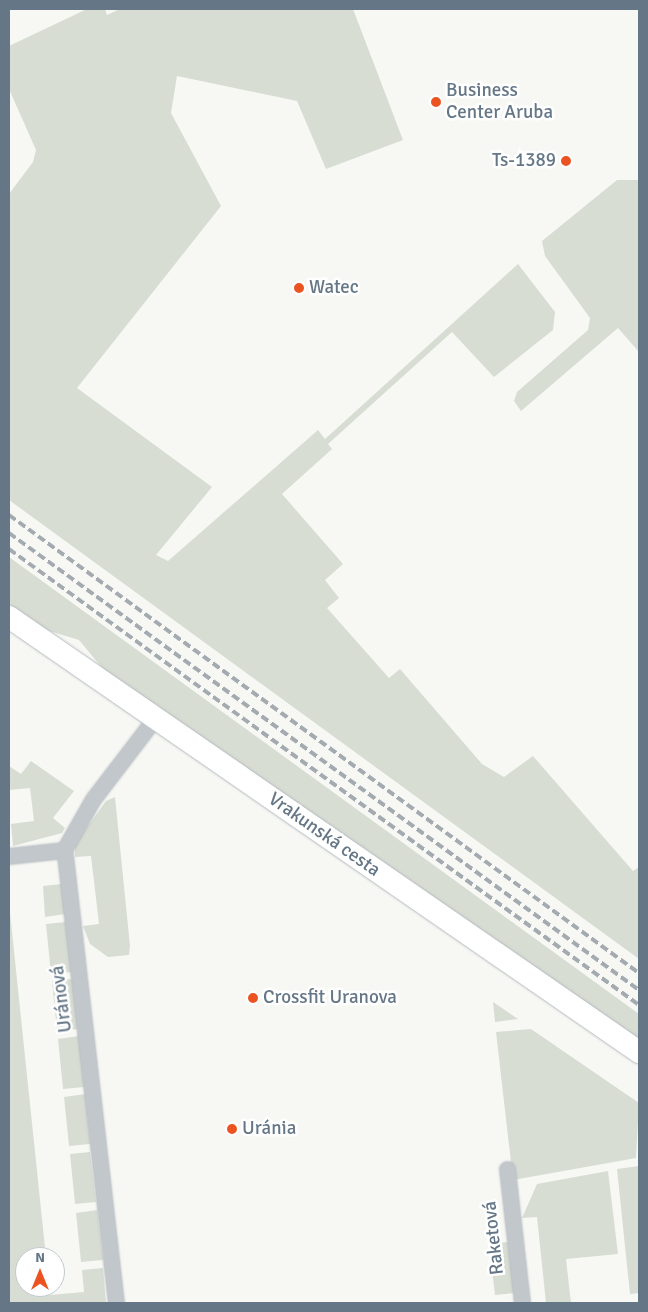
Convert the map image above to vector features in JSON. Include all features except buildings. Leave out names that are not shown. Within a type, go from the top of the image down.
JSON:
[{"type":"main road","name":"Vrakunská cesta","points":[[9,617],[639,1052]]},
{"type":"street","points":[[9,856],[64,850],[93,799],[155,718]]},
{"type":"street","name":"Uránová","points":[[64,850],[116,1303]]},
{"type":"street","name":"Raketová","points":[[507,1169],[522,1303]]},
{"type":"shaded area","points":[[87,9],[105,9],[107,15],[120,9],[353,9],[403,140],[326,169],[297,101],[177,76],[171,113],[221,206],[77,388],[212,487],[156,555],[168,561],[318,430],[325,439],[518,264],[555,312],[553,330],[494,377],[452,332],[328,444],[332,449],[282,494],[343,564],[325,580],[339,598],[327,608],[389,678],[400,669],[482,764],[504,777],[533,756],[633,871],[639,867],[639,959],[9,500],[9,194],[33,162],[36,150],[9,89],[9,46]]},
{"type":"shaded area","points":[[617,180],[639,180],[639,352],[618,328],[521,411],[514,401],[517,392],[588,330],[590,318],[545,256],[542,241]]},
{"type":"shaded area","points":[[9,557],[639,1014],[639,1040],[103,669],[79,640],[46,630],[9,604]]},
{"type":"shaded area","points":[[31,761],[74,791],[53,818],[65,828],[62,833],[13,846],[11,824],[34,821],[30,788],[9,790],[9,766],[21,774]]},
{"type":"shaded area","points":[[115,797],[130,946],[129,955],[108,957],[90,944],[83,926],[99,924],[91,856],[75,857],[75,844],[106,801]]},
{"type":"shaded area","points":[[62,884],[65,914],[45,917],[43,886]]},
{"type":"shaded area","points":[[9,903],[45,1247],[15,1247],[15,1297],[65,1297],[65,1294],[84,1292],[82,1270],[103,1268],[106,1303],[9,1303]]},
{"type":"shaded area","points":[[66,922],[72,972],[51,974],[46,924]]},
{"type":"shaded area","points":[[72,979],[78,1029],[57,1031],[52,981]]},
{"type":"shaded area","points":[[493,1002],[518,1019],[495,1022]]},
{"type":"shaded area","points":[[531,1029],[639,1103],[636,1158],[513,1180],[496,1032]]},
{"type":"shaded area","points":[[79,1036],[84,1087],[63,1089],[58,1039]]},
{"type":"shaded area","points":[[85,1094],[90,1144],[69,1146],[64,1097]]},
{"type":"shaded area","points":[[90,1152],[96,1202],[75,1204],[70,1154]]},
{"type":"shaded area","points":[[639,1166],[639,1293],[630,1294],[617,1169]]},
{"type":"shaded area","points":[[608,1171],[618,1254],[566,1259],[571,1303],[546,1303],[537,1217],[522,1218],[537,1184]]},
{"type":"shaded area","points":[[97,1210],[103,1260],[81,1262],[76,1213]]},
{"type":"shaded area","points":[[508,1242],[514,1293],[495,1295],[489,1244]]},
{"type":"railway","points":[[9,515],[639,973]]},
{"type":"railway","points":[[9,533],[639,990]]},
{"type":"railway","points":[[9,549],[639,1005]]},
{"type":"place","name":"Business Center Aruba","points":[[436,102]]},
{"type":"place","name":"Ts-1389","points":[[566,161]]},
{"type":"place","name":"Watec","points":[[299,288]]},
{"type":"place","name":"Crossfit Uranova","points":[[253,998]]},
{"type":"place","name":"Uránia","points":[[232,1129]]}]
